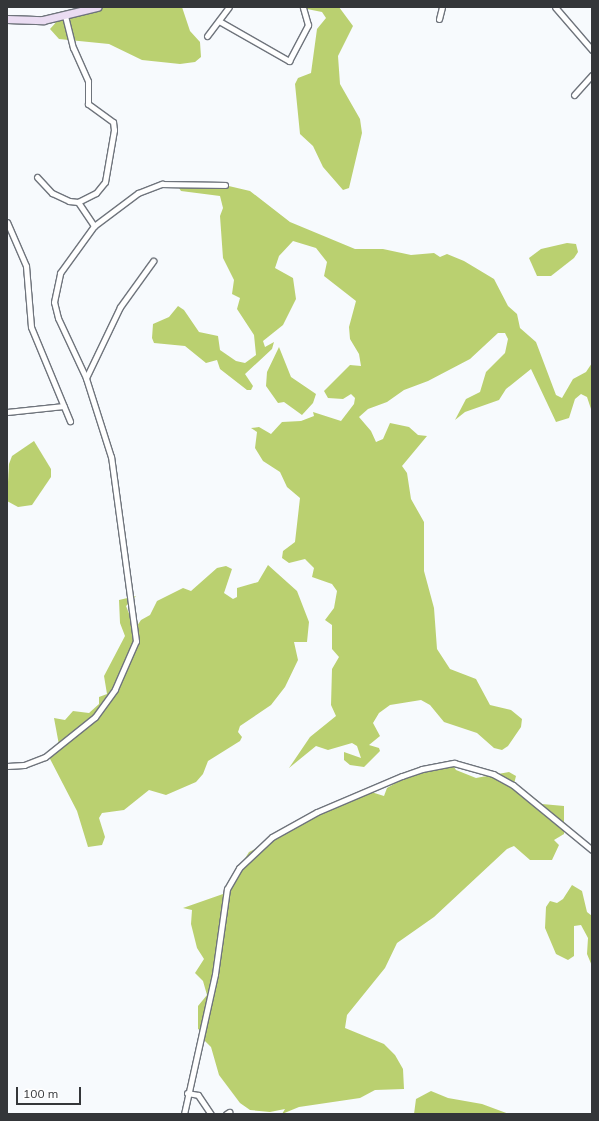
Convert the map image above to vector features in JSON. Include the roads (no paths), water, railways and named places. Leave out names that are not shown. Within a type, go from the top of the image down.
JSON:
[{"type":"main road","points":[[7,19],[43,20],[98,7]]},
{"type":"street","points":[[206,36],[229,7]]},
{"type":"street","points":[[219,21],[289,61],[308,25],[303,7]]},
{"type":"street","points":[[439,19],[442,7]]},
{"type":"street","points":[[555,7],[592,50]]},
{"type":"street","points":[[37,177],[59,198],[78,202],[102,188],[115,126],[88,104],[88,81],[73,48],[65,16]]},
{"type":"street","points":[[574,95],[592,75]]},
{"type":"street","points":[[7,766],[24,765],[45,757],[94,717],[115,690],[136,640],[111,457],[86,378],[58,318],[54,292],[66,262],[94,226],[127,200],[152,186],[225,185]]},
{"type":"street","points":[[78,202],[94,226]]},
{"type":"street","points":[[7,222],[26,266],[31,326],[70,422]]},
{"type":"street","points":[[86,378],[120,307],[153,261]]},
{"type":"street","points":[[7,412],[64,406]]},
{"type":"street","points":[[184,1114],[187,1093],[215,974],[227,889],[239,868],[272,837],[317,812],[402,776],[454,764],[493,774],[513,785],[592,850]]},
{"type":"street","points":[[187,1093],[198,1095],[211,1114]]}]
